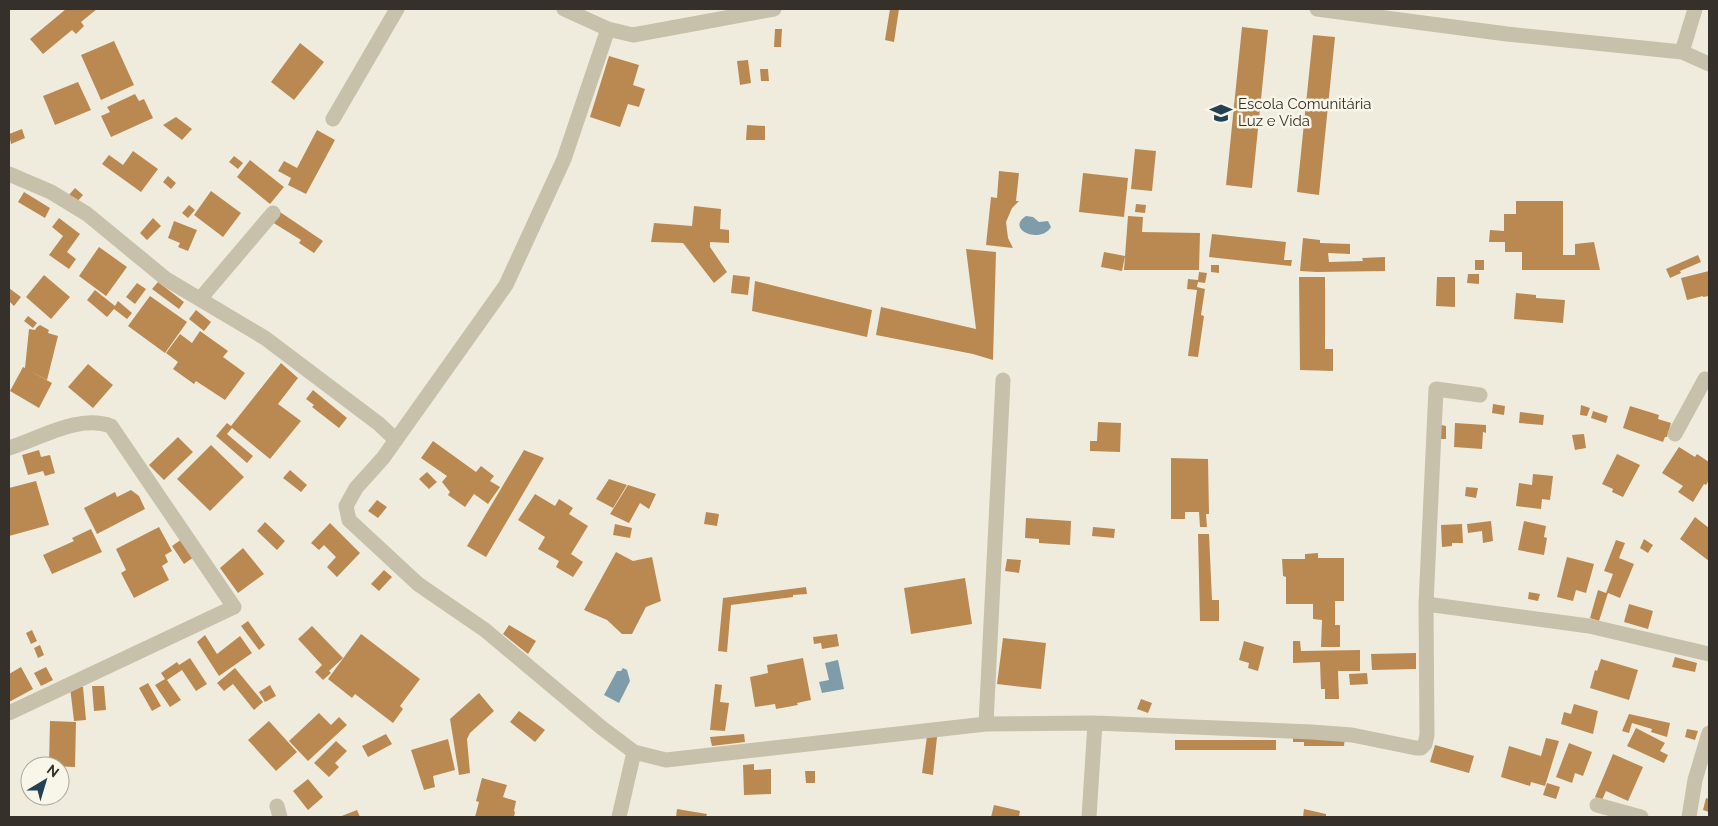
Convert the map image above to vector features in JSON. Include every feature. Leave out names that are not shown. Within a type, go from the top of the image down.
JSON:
[{"type":"street","points":[[333,119],[397,9]]},
{"type":"street","points":[[564,9],[592,14],[608,29],[633,35],[774,9]]},
{"type":"street","points":[[1317,9],[1507,34],[1682,52],[1709,64]]},
{"type":"street","points":[[1682,52],[1695,9]]},
{"type":"street","points":[[608,29],[564,158],[506,285],[383,458],[356,488],[346,506],[349,520],[418,584],[485,630],[602,728],[634,752],[666,760],[986,724],[1095,723],[1312,732],[1352,736],[1421,748],[1426,744],[1427,735],[1426,604],[1436,389],[1480,395]]},
{"type":"street","points":[[9,174],[50,192],[87,214],[166,279],[265,338],[379,424],[396,440]]},
{"type":"street","points":[[200,300],[273,213]]},
{"type":"street","points":[[1675,434],[1704,379],[1709,380]]},
{"type":"street","points":[[986,724],[1003,380]]},
{"type":"street","points":[[9,448],[28,442],[46,432],[88,423],[103,423],[111,426],[234,607],[9,713]]},
{"type":"street","points":[[1426,604],[1589,626],[1709,654]]},
{"type":"street","points":[[1089,817],[1095,723]]},
{"type":"street","points":[[1688,817],[1695,780],[1709,733]]},
{"type":"street","points":[[619,817],[634,752]]},
{"type":"street","points":[[1596,805],[1641,817]]},
{"type":"water","points":[[1026,216],[1033,217],[1039,222],[1048,221],[1051,227],[1040,235],[1026,233],[1019,226]]},
{"type":"water","points":[[838,660],[844,689],[822,693],[819,682],[829,680],[825,663]]},
{"type":"water","points":[[623,668],[627,670],[630,681],[619,703],[604,695],[617,671],[621,671]]},
{"type":"building","points":[[66,9],[97,9],[81,22],[84,26],[76,34],[72,30],[43,54],[30,39]]},
{"type":"building","points":[[890,9],[899,9],[894,42],[885,40]]},
{"type":"building","points":[[1242,27],[1268,30],[1252,188],[1226,185]]},
{"type":"building","points":[[775,29],[782,29],[781,47],[774,47]]},
{"type":"building","points":[[1313,35],[1335,37],[1319,195],[1297,192]]},
{"type":"building","points":[[114,41],[134,85],[101,100],[81,55]]},
{"type":"building","points":[[300,43],[324,62],[294,100],[271,82]]},
{"type":"building","points":[[609,56],[639,65],[633,85],[645,89],[639,107],[628,104],[620,127],[590,117]]},
{"type":"building","points":[[748,60],[751,83],[740,85],[737,61]]},
{"type":"building","points":[[760,69],[768,69],[769,81],[761,81]]},
{"type":"building","points":[[78,82],[91,110],[55,125],[43,96]]},
{"type":"building","points":[[135,94],[139,101],[144,99],[153,118],[111,137],[101,116],[110,112],[107,107]]},
{"type":"building","points":[[176,117],[192,129],[182,140],[163,125]]},
{"type":"building","points":[[747,125],[765,126],[765,140],[746,140]]},
{"type":"building","points":[[22,129],[25,138],[11,144],[9,134]]},
{"type":"building","points":[[317,130],[335,140],[306,194],[288,185],[291,178],[278,171],[284,161],[297,168]]},
{"type":"building","points":[[1135,149],[1156,151],[1152,191],[1131,189]]},
{"type":"building","points":[[133,151],[158,169],[141,192],[102,164],[109,155],[123,165]]},
{"type":"building","points":[[234,156],[243,163],[238,169],[229,162]]},
{"type":"building","points":[[250,160],[284,187],[270,204],[237,177]]},
{"type":"building","points":[[999,171],[1019,173],[1016,201],[1019,201],[1012,208],[1006,222],[1008,238],[1013,248],[986,245],[991,197],[997,198]]},
{"type":"building","points":[[1083,173],[1128,178],[1124,217],[1079,212]]},
{"type":"building","points":[[168,176],[176,183],[171,189],[163,182]]},
{"type":"building","points":[[75,188],[83,195],[76,203],[68,196]]},
{"type":"building","points":[[211,191],[241,213],[223,237],[194,215]]},
{"type":"building","points":[[24,192],[50,208],[45,218],[18,202]]},
{"type":"building","points":[[1516,201],[1563,201],[1563,255],[1575,255],[1575,244],[1594,242],[1600,270],[1522,270],[1522,252],[1505,252],[1505,242],[1489,242],[1490,230],[1504,231],[1504,214],[1516,214]]},
{"type":"building","points":[[1136,204],[1146,205],[1145,213],[1135,212]]},
{"type":"building","points":[[189,205],[195,210],[188,218],[182,213]]},
{"type":"building","points":[[694,206],[721,209],[720,229],[729,230],[729,243],[710,242],[710,247],[727,272],[714,283],[683,243],[651,242],[654,223],[692,226]]},
{"type":"building","points":[[280,212],[323,241],[314,253],[299,243],[301,240],[272,222]]},
{"type":"building","points":[[1128,216],[1143,217],[1142,232],[1200,233],[1199,270],[1124,270]]},
{"type":"building","points":[[59,218],[80,234],[67,252],[76,259],[69,269],[49,255],[63,236],[52,227]]},
{"type":"building","points":[[153,218],[161,226],[147,240],[140,233]]},
{"type":"building","points":[[174,221],[197,230],[188,251],[178,247],[180,243],[168,238]]},
{"type":"building","points":[[1212,234],[1286,242],[1284,260],[1292,260],[1291,266],[1209,257]]},
{"type":"building","points":[[1303,238],[1320,240],[1320,243],[1350,244],[1350,254],[1328,253],[1329,262],[1363,261],[1362,258],[1385,257],[1385,271],[1300,271]]},
{"type":"building","points":[[99,247],[127,267],[106,296],[79,276]]},
{"type":"building","points":[[966,249],[996,252],[993,360],[973,354],[876,335],[881,307],[976,329]]},
{"type":"building","points":[[1104,252],[1125,256],[1122,271],[1101,267]]},
{"type":"building","points":[[1698,255],[1701,262],[1680,271],[1681,273],[1670,278],[1666,269]]},
{"type":"building","points":[[1475,260],[1484,260],[1484,270],[1475,270]]},
{"type":"building","points":[[1211,265],[1219,265],[1219,273],[1211,272]]},
{"type":"building","points":[[1709,271],[1709,296],[1687,300],[1681,278]]},
{"type":"building","points":[[1199,272],[1207,273],[1205,283],[1198,282],[1197,287],[1205,289],[1201,315],[1204,316],[1198,357],[1188,356],[1197,290],[1187,289],[1188,279],[1198,280]]},
{"type":"building","points":[[1468,274],[1479,274],[1479,284],[1467,283]]},
{"type":"building","points":[[44,275],[70,297],[51,319],[26,297]]},
{"type":"building","points":[[733,275],[750,277],[748,295],[731,293]]},
{"type":"building","points":[[1299,277],[1325,277],[1325,349],[1333,349],[1333,371],[1300,370]]},
{"type":"building","points":[[1437,277],[1455,277],[1455,307],[1436,306]]},
{"type":"building","points":[[755,281],[872,310],[867,337],[752,311]]},
{"type":"building","points":[[158,282],[184,302],[179,309],[152,289]]},
{"type":"building","points":[[137,283],[146,289],[135,304],[126,297]]},
{"type":"building","points":[[9,288],[21,297],[14,306],[9,301]]},
{"type":"building","points":[[95,290],[115,306],[118,301],[132,313],[127,319],[114,309],[107,317],[87,300]]},
{"type":"building","points":[[1516,293],[1536,295],[1536,298],[1565,300],[1563,323],[1514,319]]},
{"type":"building","points":[[150,296],[187,322],[165,353],[128,326]]},
{"type":"building","points":[[196,310],[211,322],[204,331],[189,319]]},
{"type":"building","points":[[28,316],[37,323],[33,328],[24,321]]},
{"type":"building","points":[[40,325],[49,330],[48,333],[58,336],[47,380],[28,370],[52,383],[39,408],[10,391],[23,367],[25,368],[29,329],[35,330]]},
{"type":"building","points":[[200,331],[228,351],[223,357],[245,373],[225,400],[196,381],[194,384],[173,369],[178,362],[166,353],[180,334],[192,343]]},
{"type":"building","points":[[281,363],[298,378],[278,404],[301,421],[270,459],[232,428],[227,434],[253,456],[247,463],[216,436],[227,423],[231,426]]},
{"type":"building","points":[[88,364],[113,385],[93,408],[68,387]]},
{"type":"building","points":[[313,390],[347,418],[339,428],[312,407],[314,405],[306,399]]},
{"type":"building","points":[[1493,404],[1505,406],[1504,415],[1492,413]]},
{"type":"building","points":[[1581,405],[1590,408],[1587,416],[1580,415]]},
{"type":"building","points":[[1630,406],[1659,415],[1658,419],[1671,423],[1667,437],[1665,437],[1663,442],[1623,428]]},
{"type":"building","points":[[1593,411],[1608,416],[1606,423],[1591,418]]},
{"type":"building","points":[[1520,412],[1544,415],[1543,425],[1519,423]]},
{"type":"building","points":[[1098,422],[1121,423],[1120,452],[1090,451],[1090,441],[1097,441]]},
{"type":"building","points":[[1455,423],[1486,425],[1486,433],[1483,432],[1482,449],[1454,447]]},
{"type":"building","points":[[1441,425],[1446,426],[1446,439],[1440,439]]},
{"type":"building","points":[[1584,434],[1586,448],[1575,450],[1572,435]]},
{"type":"building","points":[[178,437],[193,452],[164,480],[149,465]]},
{"type":"building","points":[[433,441],[476,472],[481,466],[494,476],[490,481],[500,487],[488,504],[474,494],[465,507],[448,495],[450,492],[442,482],[447,476],[421,458]]},
{"type":"building","points":[[211,445],[244,477],[210,511],[177,479]]},
{"type":"building","points":[[1679,447],[1695,457],[1697,454],[1709,462],[1709,480],[1706,485],[1704,484],[1693,502],[1678,492],[1683,486],[1662,473]]},
{"type":"building","points":[[39,450],[41,457],[50,455],[55,473],[45,476],[43,471],[28,475],[22,455]]},
{"type":"building","points":[[524,450],[544,458],[486,557],[467,546]]},
{"type":"building","points":[[1617,454],[1640,465],[1623,497],[1612,492],[1613,489],[1602,484]]},
{"type":"building","points":[[1171,458],[1208,459],[1209,514],[1206,514],[1207,527],[1200,527],[1199,512],[1185,512],[1185,519],[1171,519]]},
{"type":"building","points":[[290,470],[307,485],[301,492],[283,478]]},
{"type":"building","points":[[427,472],[437,482],[429,489],[419,479]]},
{"type":"building","points":[[1533,474],[1553,476],[1550,500],[1542,499],[1541,509],[1516,506],[1519,483],[1532,485]]},
{"type":"building","points":[[609,479],[627,485],[613,508],[596,499]]},
{"type":"building","points":[[36,481],[49,525],[9,536],[9,488]]},
{"type":"building","points":[[628,485],[656,494],[649,509],[640,503],[629,523],[610,514]]},
{"type":"building","points":[[1466,487],[1478,488],[1476,498],[1465,496]]},
{"type":"building","points":[[131,490],[139,496],[145,509],[97,534],[84,508],[115,492],[117,497]]},
{"type":"building","points":[[535,494],[555,506],[559,499],[573,508],[569,514],[588,526],[571,554],[583,562],[573,577],[556,567],[559,561],[538,549],[545,537],[518,520]]},
{"type":"building","points":[[377,500],[387,507],[378,518],[368,511]]},
{"type":"building","points":[[706,512],[719,514],[717,526],[704,524]]},
{"type":"building","points":[[1695,517],[1709,528],[1709,561],[1680,539]]},
{"type":"building","points":[[1026,518],[1071,521],[1070,545],[1039,543],[1039,539],[1025,538]]},
{"type":"building","points":[[1491,521],[1493,541],[1483,543],[1482,531],[1468,533],[1467,524]]},
{"type":"building","points":[[1524,521],[1546,526],[1544,537],[1547,538],[1544,555],[1518,550]]},
{"type":"building","points":[[265,522],[285,541],[277,550],[257,531]]},
{"type":"building","points":[[330,523],[360,553],[337,577],[327,567],[336,557],[324,545],[319,550],[311,543]]},
{"type":"building","points":[[615,524],[632,528],[630,538],[613,535]]},
{"type":"building","points":[[1462,524],[1463,543],[1452,543],[1452,546],[1442,547],[1441,525]]},
{"type":"building","points":[[159,527],[172,551],[165,555],[168,562],[162,566],[169,580],[134,598],[121,573],[126,570],[116,549]]},
{"type":"building","points":[[1093,527],[1115,529],[1114,538],[1092,536]]},
{"type":"building","points":[[91,529],[102,552],[52,574],[43,555],[74,541],[72,538]]},
{"type":"building","points":[[1198,534],[1209,534],[1212,600],[1219,600],[1219,621],[1200,621]]},
{"type":"building","points":[[182,539],[194,557],[184,564],[172,546]]},
{"type":"building","points":[[1644,539],[1653,545],[1648,553],[1640,548]]},
{"type":"building","points":[[1616,540],[1625,543],[1619,558],[1634,564],[1620,598],[1608,593],[1599,621],[1590,618],[1598,590],[1606,593],[1613,574],[1604,571]]},
{"type":"building","points":[[243,548],[264,574],[238,593],[220,568]]},
{"type":"building","points":[[616,552],[633,561],[652,557],[661,601],[646,607],[632,634],[622,634],[607,620],[584,610]]},
{"type":"building","points":[[1318,553],[1318,558],[1344,558],[1344,601],[1335,601],[1335,625],[1340,625],[1340,647],[1321,647],[1322,620],[1313,619],[1313,604],[1286,604],[1286,577],[1283,576],[1282,559],[1305,559],[1305,554]]},
{"type":"building","points":[[1567,557],[1594,564],[1586,593],[1576,590],[1573,601],[1557,597]]},
{"type":"building","points":[[1007,559],[1021,560],[1019,573],[1005,571]]},
{"type":"building","points":[[384,570],[392,577],[379,591],[371,584]]},
{"type":"building","points":[[965,578],[972,624],[911,634],[904,588]]},
{"type":"building","points":[[806,587],[807,594],[731,605],[727,652],[718,651],[723,598]]},
{"type":"building","points":[[1529,592],[1540,594],[1538,601],[1528,599]]},
{"type":"building","points":[[1629,604],[1653,611],[1648,629],[1624,622]]},
{"type":"building","points":[[248,621],[265,645],[259,650],[241,626]]},
{"type":"building","points":[[509,625],[536,641],[528,654],[503,634]]},
{"type":"building","points":[[312,626],[343,658],[329,671],[331,673],[323,680],[315,672],[322,665],[298,639]]},
{"type":"building","points":[[32,630],[37,641],[31,644],[26,633]]},
{"type":"building","points":[[361,634],[420,679],[400,706],[403,709],[393,723],[355,694],[352,698],[328,679]]},
{"type":"building","points":[[837,634],[839,646],[822,649],[821,643],[814,644],[813,637]]},
{"type":"building","points":[[205,635],[217,654],[240,636],[252,653],[219,676],[197,642]]},
{"type":"building","points":[[1003,638],[1046,643],[1041,689],[997,684]]},
{"type":"building","points":[[1244,641],[1264,647],[1258,671],[1248,668],[1249,663],[1239,660]]},
{"type":"building","points":[[1293,641],[1300,641],[1301,651],[1360,650],[1360,671],[1338,671],[1339,699],[1325,699],[1325,689],[1321,689],[1320,662],[1293,663]]},
{"type":"building","points":[[40,645],[44,655],[38,658],[34,648]]},
{"type":"building","points":[[1416,653],[1416,669],[1372,670],[1371,654]]},
{"type":"building","points":[[1675,657],[1697,663],[1695,672],[1672,667]]},
{"type":"building","points":[[190,658],[207,684],[196,691],[182,670],[167,680],[181,700],[170,707],[155,685],[165,679],[161,673],[177,662],[179,665]]},
{"type":"building","points":[[803,658],[811,700],[797,703],[798,705],[776,709],[775,704],[755,707],[750,677],[768,673],[767,665]]},
{"type":"building","points":[[1601,659],[1638,670],[1629,700],[1590,688],[1595,670],[1597,671]]},
{"type":"building","points":[[21,667],[33,689],[9,702],[9,674]]},
{"type":"building","points":[[46,667],[53,680],[41,686],[34,673]]},
{"type":"building","points":[[235,668],[263,702],[254,710],[233,684],[224,691],[217,683]]},
{"type":"building","points":[[1367,673],[1368,684],[1350,685],[1349,674]]},
{"type":"building","points":[[148,683],[161,706],[152,711],[139,688]]},
{"type":"building","points":[[715,684],[722,685],[720,702],[729,703],[725,731],[710,730]]},
{"type":"building","points":[[270,685],[276,696],[265,702],[259,692]]},
{"type":"building","points":[[92,686],[104,686],[106,710],[94,711]]},
{"type":"building","points":[[70,687],[83,687],[86,720],[74,721]]},
{"type":"building","points":[[479,693],[494,711],[470,733],[467,739],[470,773],[459,775],[450,719]]},
{"type":"building","points":[[1141,699],[1152,703],[1148,713],[1137,709]]},
{"type":"building","points":[[1574,704],[1598,711],[1593,734],[1561,724],[1564,712],[1571,714]]},
{"type":"building","points":[[519,711],[545,730],[535,742],[510,722]]},
{"type":"building","points":[[319,713],[331,725],[339,717],[347,725],[308,761],[289,741]]},
{"type":"building","points":[[1629,714],[1670,723],[1667,737],[1651,732],[1652,729],[1632,723],[1629,733],[1622,731]]},
{"type":"building","points":[[50,721],[76,722],[75,767],[70,767],[70,756],[49,756]]},
{"type":"building","points":[[269,721],[297,752],[276,771],[248,740]]},
{"type":"building","points":[[1636,728],[1665,743],[1660,751],[1668,755],[1664,763],[1627,746]]},
{"type":"building","points":[[1687,729],[1698,731],[1695,740],[1685,737]]},
{"type":"building","points":[[386,734],[392,744],[368,757],[362,746]]},
{"type":"building","points":[[744,734],[745,742],[712,746],[710,737]]},
{"type":"building","points":[[927,736],[937,737],[933,775],[922,773]]},
{"type":"building","points":[[1293,737],[1345,737],[1344,746],[1304,746],[1304,742],[1293,742]]},
{"type":"building","points":[[1546,738],[1559,741],[1545,786],[1531,782],[1530,786],[1501,777],[1509,746],[1541,756]]},
{"type":"building","points":[[448,739],[455,770],[433,776],[435,787],[424,790],[411,750]]},
{"type":"building","points":[[1175,740],[1276,740],[1276,750],[1175,750]]},
{"type":"building","points":[[336,741],[347,751],[335,763],[339,767],[329,777],[314,763]]},
{"type":"building","points":[[1569,743],[1592,752],[1583,776],[1575,773],[1572,783],[1556,777]]},
{"type":"building","points":[[1435,745],[1474,756],[1469,773],[1430,762]]},
{"type":"building","points":[[1613,754],[1643,767],[1628,801],[1606,791],[1602,800],[1595,797]]},
{"type":"building","points":[[754,764],[754,770],[771,769],[771,794],[744,795],[743,765]]},
{"type":"building","points":[[805,771],[815,771],[815,783],[806,783]]},
{"type":"building","points":[[482,778],[507,785],[503,797],[516,801],[514,817],[475,817],[479,802],[476,801]]},
{"type":"building","points":[[308,779],[323,797],[308,810],[293,791]]},
{"type":"building","points":[[1547,783],[1560,787],[1556,799],[1543,795]]},
{"type":"building","points":[[1706,798],[1709,799],[1709,812],[1703,810]]},
{"type":"building","points":[[994,805],[1020,811],[1019,817],[991,817]]},
{"type":"building","points":[[677,809],[707,814],[706,817],[676,817]]},
{"type":"building","points":[[1304,809],[1326,814],[1326,817],[1303,817]]},
{"type":"building","points":[[357,810],[360,817],[339,817]]},
{"type":"place","name":"Escola Comunitária Luz e Vida","points":[[1221,113]]}]
